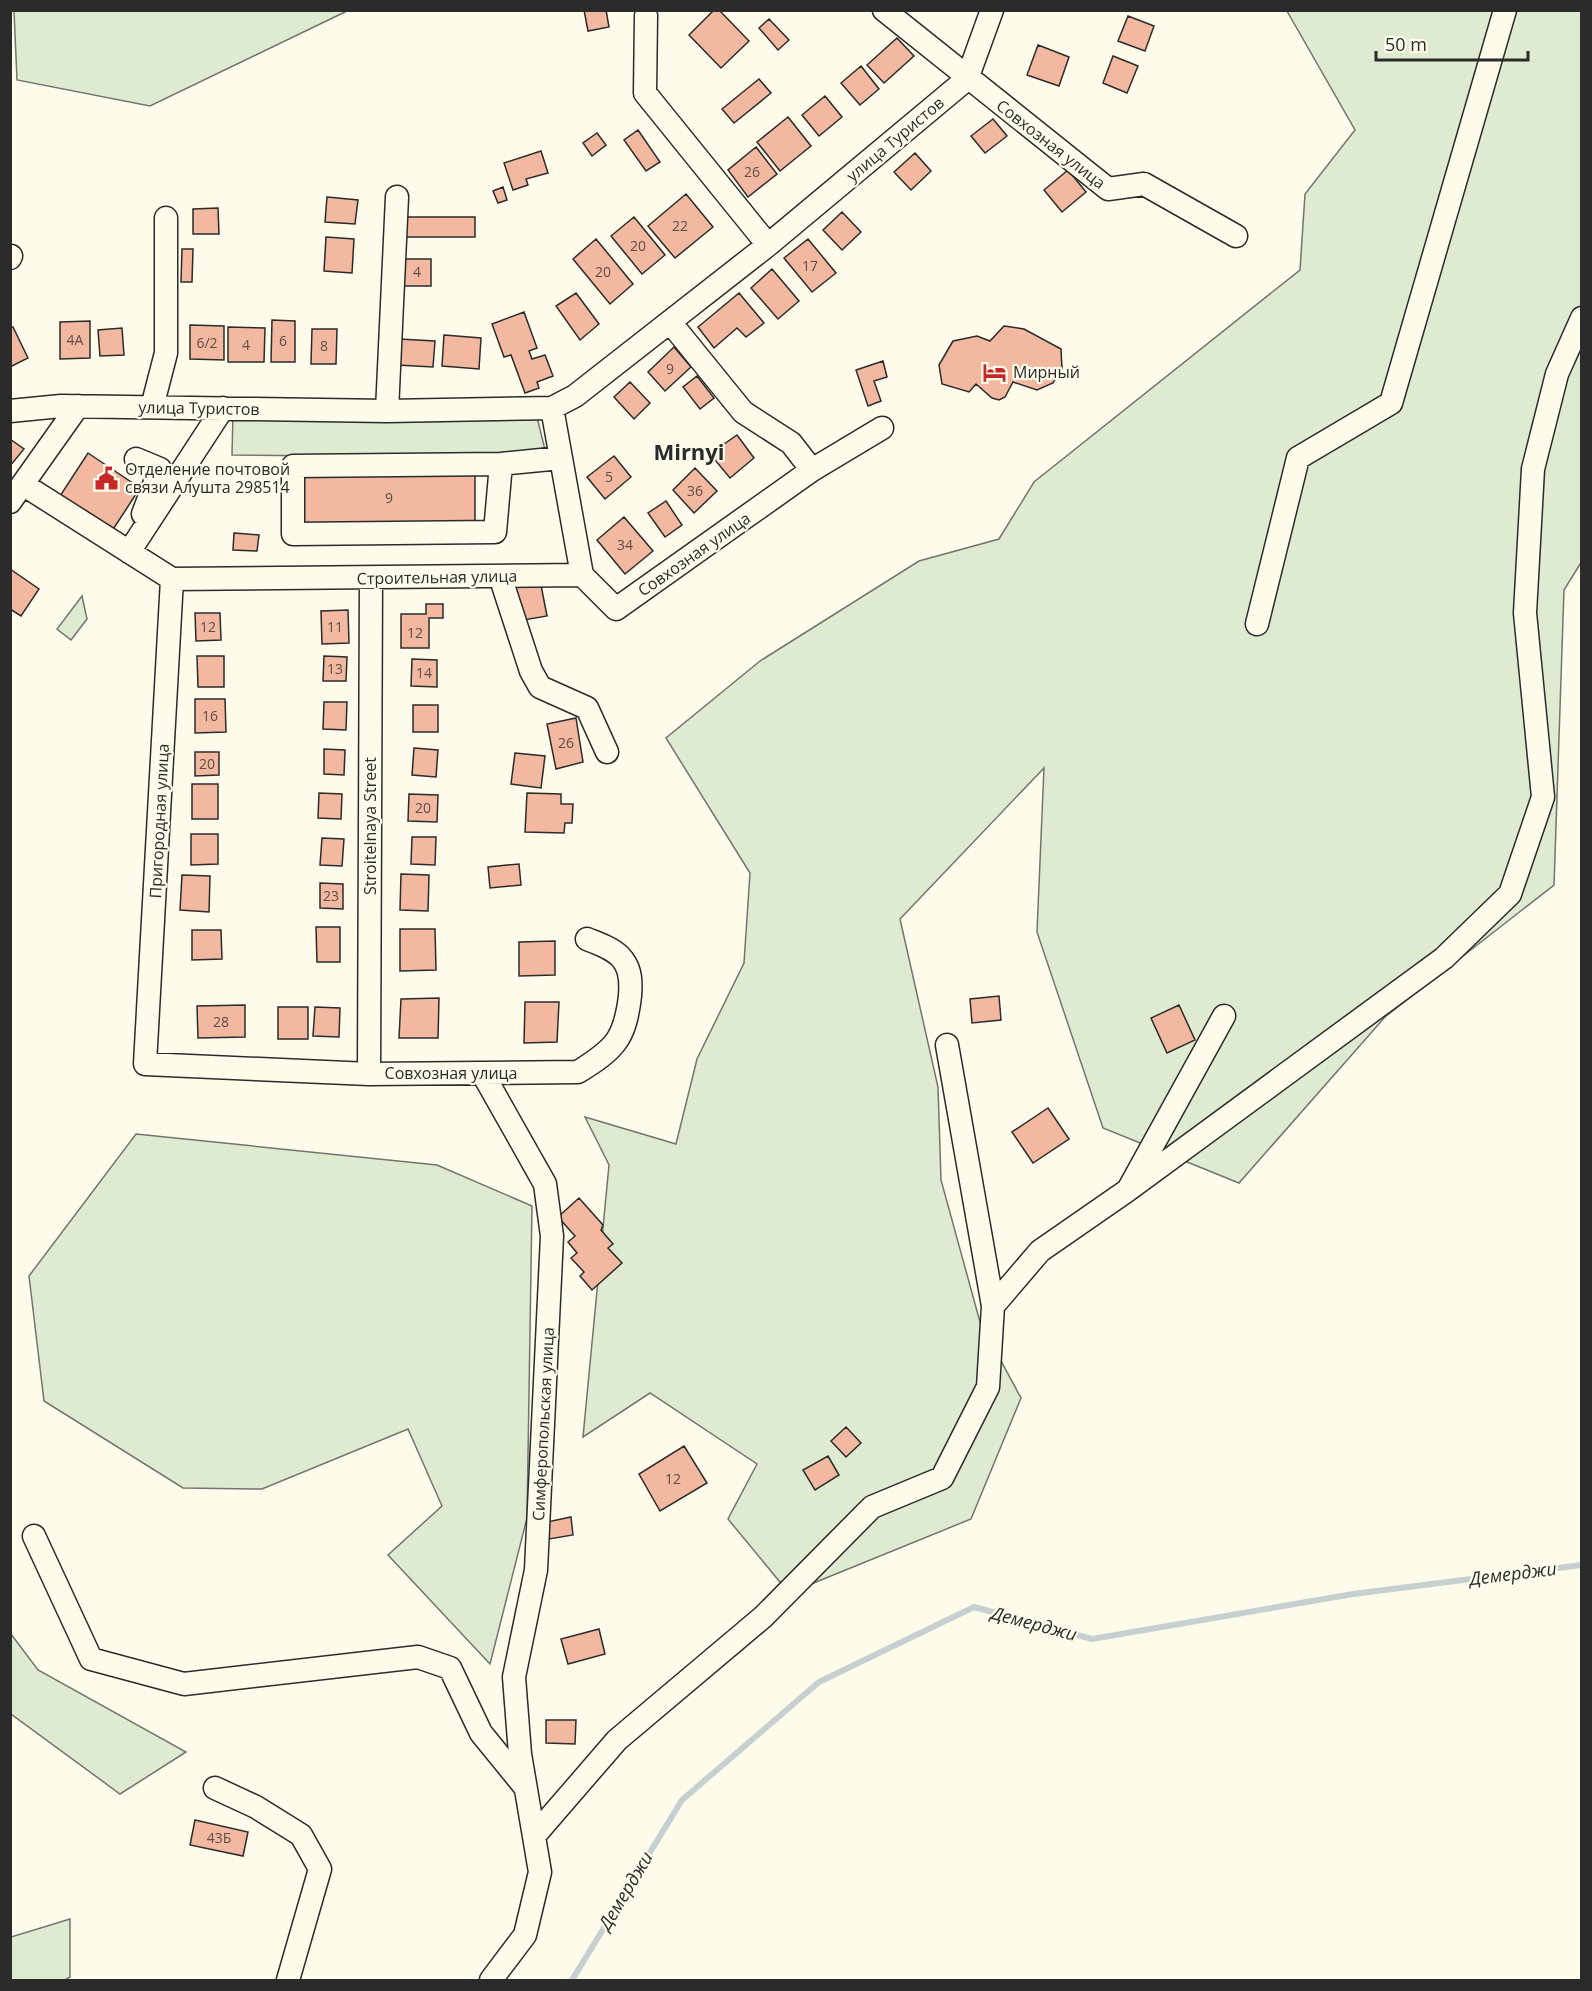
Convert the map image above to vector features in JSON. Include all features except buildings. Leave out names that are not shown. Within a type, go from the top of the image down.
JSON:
[{"type":"street","name":"Совхозная улица","points":[[884,10],[967,79],[1108,189],[1144,184],[1236,236]]},
{"type":"street","points":[[967,79],[992,10]]},
{"type":"street","points":[[1257,624],[1299,458],[1391,403],[1505,10]]},
{"type":"street","points":[[646,16],[645,93],[768,245]]},
{"type":"street","name":"улица Туристов","points":[[10,411],[78,406],[387,411],[552,408],[575,396],[768,245],[967,79]]},
{"type":"street","points":[[387,411],[397,197]]},
{"type":"street","points":[[152,407],[166,353],[166,218]]},
{"type":"street","points":[[993,1306],[1040,1251],[1128,1190],[1444,958],[1510,894],[1543,798],[1525,613],[1533,469],[1557,374],[1581,318]]},
{"type":"street","points":[[670,322],[743,412],[791,443],[812,470],[882,428]]},
{"type":"street","points":[[78,406],[17,493],[129,552],[172,579]]},
{"type":"street","points":[[129,552],[223,408]]},
{"type":"street","points":[[552,408],[582,575]]},
{"type":"street","points":[[501,464],[495,532],[293,534],[293,466],[501,464],[561,458]]},
{"type":"street","points":[[129,552],[160,469],[136,459]]},
{"type":"street","name":"Совхозная улица","points":[[582,575],[616,609],[812,470]]},
{"type":"street","name":"Строительная улица","points":[[172,579],[582,575]]},
{"type":"street","points":[[500,576],[531,671],[540,687],[587,708],[607,752]]},
{"type":"street","name":"Stroitelnaya Street","points":[[369,1074],[373,578]]},
{"type":"street","name":"Пригородная улица","points":[[146,1064],[172,579]]},
{"type":"street","name":"Совхозная улица","points":[[146,1064],[369,1074],[578,1072],[598,1059],[618,1041],[627,1023],[631,977],[623,960],[608,949],[587,939]]},
{"type":"street","points":[[1128,1190],[1224,1016]]},
{"type":"street","points":[[534,1836],[617,1740],[763,1617],[872,1507],[942,1478],[988,1387],[993,1306],[947,1045]]},
{"type":"street","name":"Симферопольская улица","points":[[483,1074],[545,1184],[552,1236],[536,1570],[514,1677],[526,1788],[540,1872],[525,1935],[491,1980]]},
{"type":"street","name":"Симферопольская улица","points":[[34,1536],[92,1659],[184,1684],[418,1657],[450,1668],[481,1733],[526,1788]]},
{"type":"street","points":[[215,1788],[256,1807],[301,1835],[320,1869],[288,1980]]},
{"type":"green space","points":[[14,10],[347,11],[150,106],[17,80]]},
{"type":"green space","points":[[1287,11],[1581,11],[1582,561],[1564,590],[1554,885],[1385,1017],[1239,1183],[1103,1128],[1037,932],[1044,768],[900,919],[938,1087],[941,1180],[980,1322],[1021,1398],[971,1519],[789,1593],[728,1519],[757,1464],[650,1393],[583,1437],[609,1165],[585,1117],[676,1144],[697,1059],[744,963],[750,873],[666,738],[760,661],[919,561],[999,539],[1034,482],[1300,270],[1305,194],[1355,130]]},
{"type":"green space","points":[[233,413],[537,417],[547,458],[232,455]]},
{"type":"green space","points":[[82,596],[87,619],[71,640],[57,629]]},
{"type":"green space","points":[[136,1134],[437,1165],[532,1206],[527,1518],[490,1664],[388,1555],[442,1506],[408,1429],[262,1489],[183,1488],[44,1401],[29,1276]]},
{"type":"green space","points":[[11,1634],[38,1670],[186,1752],[120,1794],[11,1714]]},
{"type":"green space","points":[[70,1919],[70,1977],[65,1980],[11,1980],[11,1937]]},
{"type":"waterway","name":"Демерджи","points":[[572,1980],[682,1800],[819,1682],[974,1607],[1092,1639],[1353,1594],[1582,1565]]},
{"type":"place","name":"Мирный","points":[[995,372]]},
{"type":"place","name":"Отделение почтовой связи Алушта 298514","points":[[107,478]]},
{"type":"district","name":"Mirnyi","points":[[689,452]]}]
